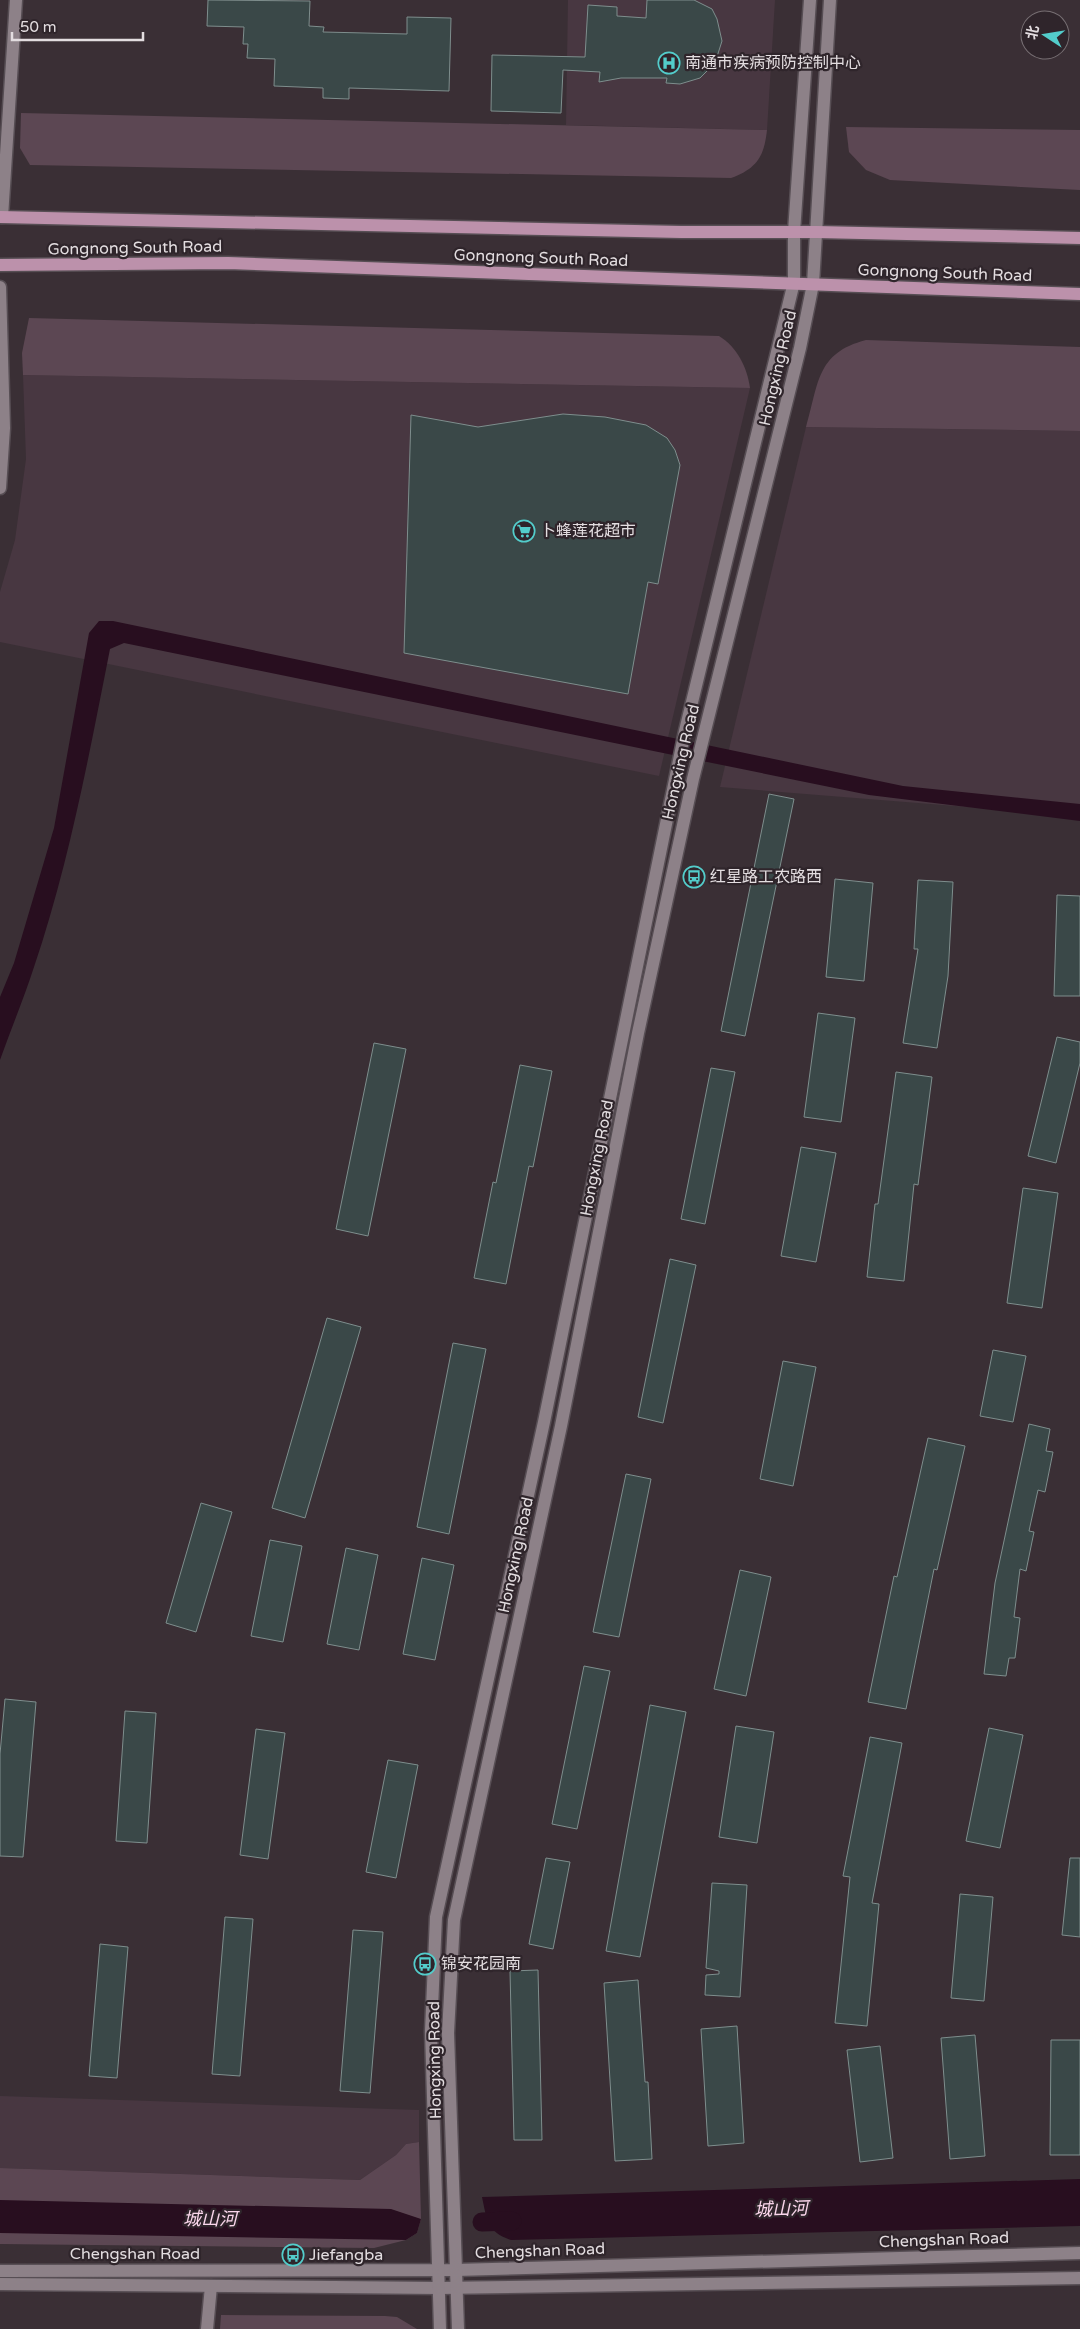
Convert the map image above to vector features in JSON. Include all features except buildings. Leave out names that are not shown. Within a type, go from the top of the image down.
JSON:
[{"type":"main road","points":[[1,217],[16,0]]},
{"type":"main road","name":"Hongxing Road","points":[[440,2329],[431,2030],[436,1918],[544,1422],[685,731],[794,282],[794,232],[810,0]]},
{"type":"main road","name":"Hongxing Road","points":[[458,2329],[448,2033],[454,1920],[561,1426],[638,1033],[693,779],[800,348],[814,284],[830,0]]},
{"type":"main road","name":"Gongnong South Road","points":[[1,217],[671,232],[818,232],[1080,238]]},
{"type":"main road","name":"Gongnong South Road","points":[[0,265],[228,263],[794,282],[1080,294]]},
{"type":"main road","points":[[0,287],[4,428],[0,488]]},
{"type":"main road","name":"Chengshan Road","points":[[0,2271],[456,2270],[1080,2253]]},
{"type":"main road","name":"Chengshan Road","points":[[0,2284],[457,2288],[1080,2278]]},
{"type":"main road","points":[[207,2329],[211,2286]]},
{"type":"shaded area","name":"南通市疾病预防控制中心","points":[[568,0],[775,0],[767,130],[566,125]]},
{"type":"shaded area","points":[[21,113],[767,130],[764,147],[758,160],[747,170],[731,178],[30,165],[20,148]]},
{"type":"shaded area","points":[[846,127],[1080,130],[1080,190],[890,180],[866,170],[849,152]]},
{"type":"shaded area","points":[[29,318],[719,336],[731,346],[740,358],[744,365],[750,388],[23,375],[22,353]]},
{"type":"shaded area","points":[[866,340],[1080,347],[1080,431],[806,427],[822,372],[828,362],[837,353]]},
{"type":"shaded area","points":[[23,375],[750,388],[659,776],[0,642],[0,592],[15,540],[26,459]]},
{"type":"shaded area","points":[[806,427],[1080,431],[1080,816],[720,787]]},
{"type":"shaded area","points":[[0,2096],[419,2110],[419,2142],[406,2144],[396,2155],[360,2180],[0,2168]]},
{"type":"shaded area","points":[[419,2142],[421,2219],[417,2233],[406,2240],[374,2248],[0,2244],[0,2168],[360,2180],[396,2155],[406,2144]]},
{"type":"shaded area","points":[[221,2315],[385,2316],[397,2317],[417,2329],[220,2329]]},
{"type":"water","points":[[99,621],[113,621],[903,786],[1080,804],[1080,821],[869,795],[124,643],[110,649],[77,809],[58,889],[30,979],[0,1060],[0,997],[14,963],[54,828],[89,633]]},
{"type":"water","points":[[1080,2179],[1080,2226],[511,2240],[497,2233],[489,2224],[482,2197]]},
{"type":"water","points":[[0,2200],[391,2209],[421,2219],[417,2233],[406,2240],[0,2233]]},
{"type":"waterway","name":"城山河","points":[[482,2222],[512,2221]]},
{"type":"place","name":"南通市疾病预防控制中心","points":[[669,63]]},
{"type":"place","name":"卜蜂莲花超市","points":[[524,531]]},
{"type":"place","name":"红星路工农路西","points":[[694,877]]},
{"type":"place","name":"锦安花园南","points":[[425,1964]]},
{"type":"place","name":"Jiefangba","points":[[293,2255]]}]
